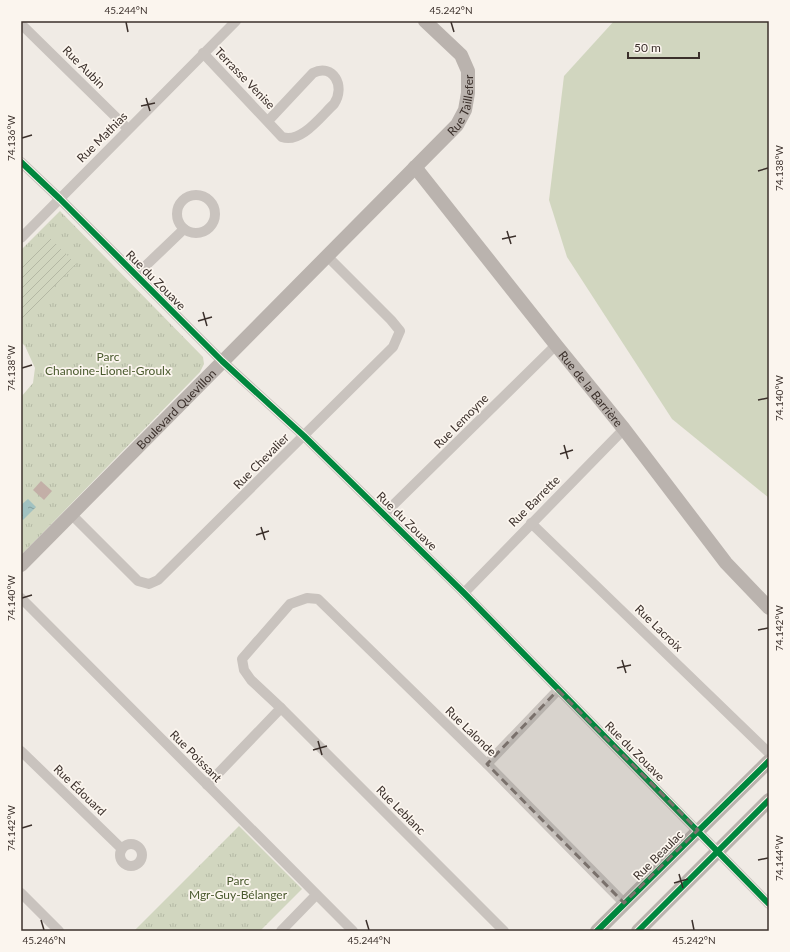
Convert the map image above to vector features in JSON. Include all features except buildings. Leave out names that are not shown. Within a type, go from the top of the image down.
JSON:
[{"type":"street","name":"Rue Mathias","points":[[21,238],[236,21]]},
{"type":"street","name":"Rue Taillefer","points":[[415,167],[457,125],[465,110],[468,94],[468,70],[465,61],[461,55],[425,21]]},
{"type":"street","name":"Rue Aubin","points":[[21,24],[128,129]]},
{"type":"street","name":"Terrasse Venise","points":[[203,54],[282,137],[287,139],[301,135],[334,104],[338,98],[339,90],[336,79],[331,74],[319,70],[313,73],[268,121]]},
{"type":"street","name":"Rue du Zouave","points":[[21,162],[60,198],[222,361],[304,436],[464,592],[558,690],[698,830],[769,904]]},
{"type":"street","name":"Boulevard Quevillon","points":[[21,565],[415,167]]},
{"type":"street","name":"Rue de la Barrière","points":[[415,167],[556,346],[624,429],[726,563],[769,608]]},
{"type":"street","points":[[136,275],[184,229]]},
{"type":"street","name":"Rue Chevalier","points":[[71,514],[138,582],[149,584],[158,580],[393,347],[400,331],[391,320],[327,256]]},
{"type":"street","name":"Rue Lemoyne","points":[[384,514],[556,346]]},
{"type":"street","name":"Rue Barrette","points":[[464,592],[624,429]]},
{"type":"street","name":"Rue Lacroix","points":[[531,523],[769,753]]},
{"type":"street","name":"Rue Poissant","points":[[21,598],[353,931]]},
{"type":"street","name":"Rue Lalonde","points":[[290,604],[307,598],[318,599],[486,764],[624,903]]},
{"type":"street","name":"Rue Leblanc","points":[[290,604],[242,659],[244,670],[251,680],[281,708],[504,931]]},
{"type":"street","points":[[486,764],[558,690]]},
{"type":"street","points":[[207,785],[281,708]]},
{"type":"street","name":"Rue Édouard","points":[[21,751],[122,848]]},
{"type":"street","name":"Rue Beaulac","points":[[597,931],[769,761]]},
{"type":"street","points":[[646,928],[717,851],[769,800]]},
{"type":"street","points":[[21,893],[58,931]]},
{"type":"street","points":[[282,931],[316,895]]},
{"type":"highlighted area","points":[[558,690],[698,830],[624,903],[487,764]]},
{"type":"green space","points":[[614,21],[769,21],[769,498],[672,419],[567,257],[549,200],[564,76]]},
{"type":"green space","name":"Parc Chanoine-Lionel-Groulx","points":[[60,211],[203,357],[204,364],[200,372],[21,555],[21,397],[33,383],[35,368],[25,346],[21,342],[21,250]]},
{"type":"green space","points":[[49,237],[76,264],[23,319],[21,318],[21,266]]},
{"type":"green space","name":"Parc Mgr-Guy-Bélanger","points":[[239,826],[302,889],[260,931],[134,931]]},
{"type":"water","points":[[28,499],[36,507],[23,520],[21,518],[21,505]]},
{"type":"cycle path","points":[[21,162],[222,361],[304,436],[464,593],[769,904]]},
{"type":"cycle path","points":[[597,931],[769,761]]},
{"type":"cycle path","points":[[638,931],[769,800]]}]
